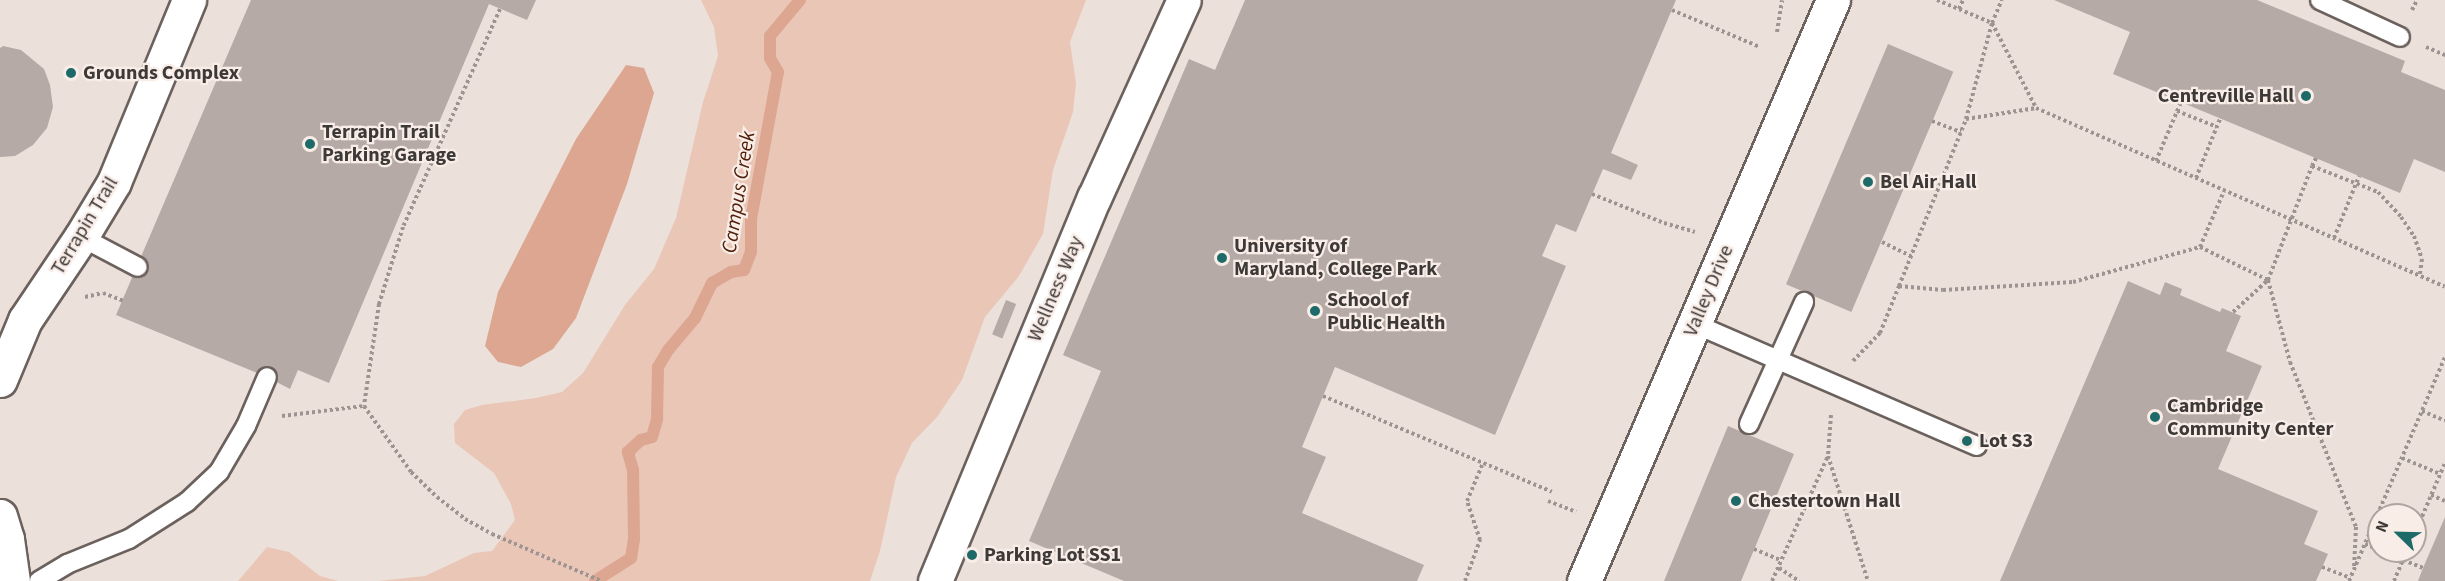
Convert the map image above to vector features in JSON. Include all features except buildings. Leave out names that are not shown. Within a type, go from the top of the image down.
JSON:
[{"type":"street","name":"Terrapin Trail","points":[[0,380],[25,320],[81,237],[114,182],[189,0]]},
{"type":"street","name":"Wellness Way","points":[[934,581],[1094,198],[1184,0]]},
{"type":"street","name":"Valley Drive","points":[[1584,581],[1833,0]]},
{"type":"street","points":[[0,516],[7,539],[13,581]]},
{"type":"lane","points":[[2320,0],[2400,36]]},
{"type":"lane","points":[[81,237],[138,267]]},
{"type":"lane","points":[[1749,424],[1804,302]]},
{"type":"lane","points":[[1695,324],[1977,446]]},
{"type":"lane","points":[[39,581],[67,564],[129,539],[187,502],[219,472],[246,426],[253,404],[267,377]]},
{"type":"path","points":[[1776,39],[1782,0]]},
{"type":"path","points":[[1936,0],[1992,23],[2036,108]]},
{"type":"path","points":[[1959,9],[1963,0]]},
{"type":"path","points":[[1868,581],[1828,456],[1832,383],[1880,333],[1966,119],[1992,23],[2002,0]]},
{"type":"path","points":[[500,9],[403,227],[379,304],[364,406],[411,472],[436,497],[465,519],[601,581]]},
{"type":"path","points":[[1672,10],[1760,47]]},
{"type":"path","points":[[2156,161],[2181,102]]},
{"type":"path","points":[[1966,119],[2036,108],[2290,221],[2420,274],[2445,287]]},
{"type":"path","points":[[2177,111],[2217,127]]},
{"type":"path","points":[[2196,178],[2220,119]]},
{"type":"path","points":[[1932,121],[1961,132]]},
{"type":"path","points":[[2233,312],[2268,280],[2316,158]]},
{"type":"path","points":[[2312,166],[2378,192],[2401,217],[2414,236],[2422,259],[2420,274]]},
{"type":"path","points":[[2334,238],[2359,176]]},
{"type":"path","points":[[2200,247],[2224,191]]},
{"type":"path","points":[[1592,194],[1664,223],[1698,233]]},
{"type":"path","points":[[1882,242],[1911,256]]},
{"type":"path","points":[[1899,286],[1943,290],[2073,282],[2200,247],[2268,280],[2290,362],[2356,527],[2354,568]]},
{"type":"path","points":[[2322,567],[2350,579],[2445,357]]},
{"type":"path","points":[[2438,374],[2445,377]]},
{"type":"path","points":[[1323,396],[1551,492]]},
{"type":"path","points":[[253,404],[284,417],[364,406]]},
{"type":"path","points":[[2422,411],[2445,421]]},
{"type":"path","points":[[1772,581],[1828,456]]},
{"type":"path","points":[[2402,458],[2440,474]]},
{"type":"path","points":[[1465,581],[1480,540],[1467,501],[1484,463]]},
{"type":"path","points":[[2427,504],[2445,463]]},
{"type":"path","points":[[2431,495],[2445,501]]},
{"type":"path","points":[[1548,501],[1578,512]]},
{"type":"path","points":[[1754,549],[1780,560]]},
{"type":"path","points":[[2394,581],[2403,563]]},
{"type":"path","points":[[2411,563],[2423,568]]},
{"type":"path","points":[[1779,568],[1799,581]]},
{"type":"shaded area","points":[[701,0],[1086,0],[1070,42],[1076,83],[1073,112],[1053,170],[1043,234],[1019,276],[985,317],[962,380],[937,417],[912,443],[896,477],[880,551],[870,581],[378,581],[425,576],[474,553],[492,551],[515,520],[511,504],[494,473],[455,443],[454,424],[465,410],[482,405],[562,392],[583,373],[625,305],[654,269],[676,218],[703,102],[718,56],[714,27]]},
{"type":"shaded area","points":[[626,65],[644,68],[654,93],[627,184],[576,318],[553,349],[521,367],[498,362],[485,346],[498,292],[576,139]]},
{"type":"shaded area","points":[[267,547],[289,552],[320,576],[338,581],[238,581]]},
{"type":"waterway","name":"Campus Creek","points":[[595,581],[631,558],[634,539],[633,470],[628,452],[641,440],[652,437],[657,419],[658,367],[669,349],[695,318],[712,283],[731,272],[744,270],[751,252],[751,219],[778,72],[770,58],[770,36],[800,0]]},
{"type":"place","name":"Grounds Complex","points":[[71,73]]},
{"type":"place","name":"Centreville Hall","points":[[2306,96]]},
{"type":"place","name":"Terrapin Trail Parking Garage","points":[[310,144]]},
{"type":"place","name":"Bel Air Hall","points":[[1868,182]]},
{"type":"place","name":"University of Maryland, College Park","points":[[1222,258]]},
{"type":"place","name":"School of Public Health","points":[[1315,311]]},
{"type":"place","name":"Cambridge Community Center","points":[[2155,417]]},
{"type":"place","name":"Lot S3","points":[[1967,441]]},
{"type":"place","name":"Chestertown Hall","points":[[1736,501]]},
{"type":"place","name":"Parking Lot SS1","points":[[972,555]]}]
